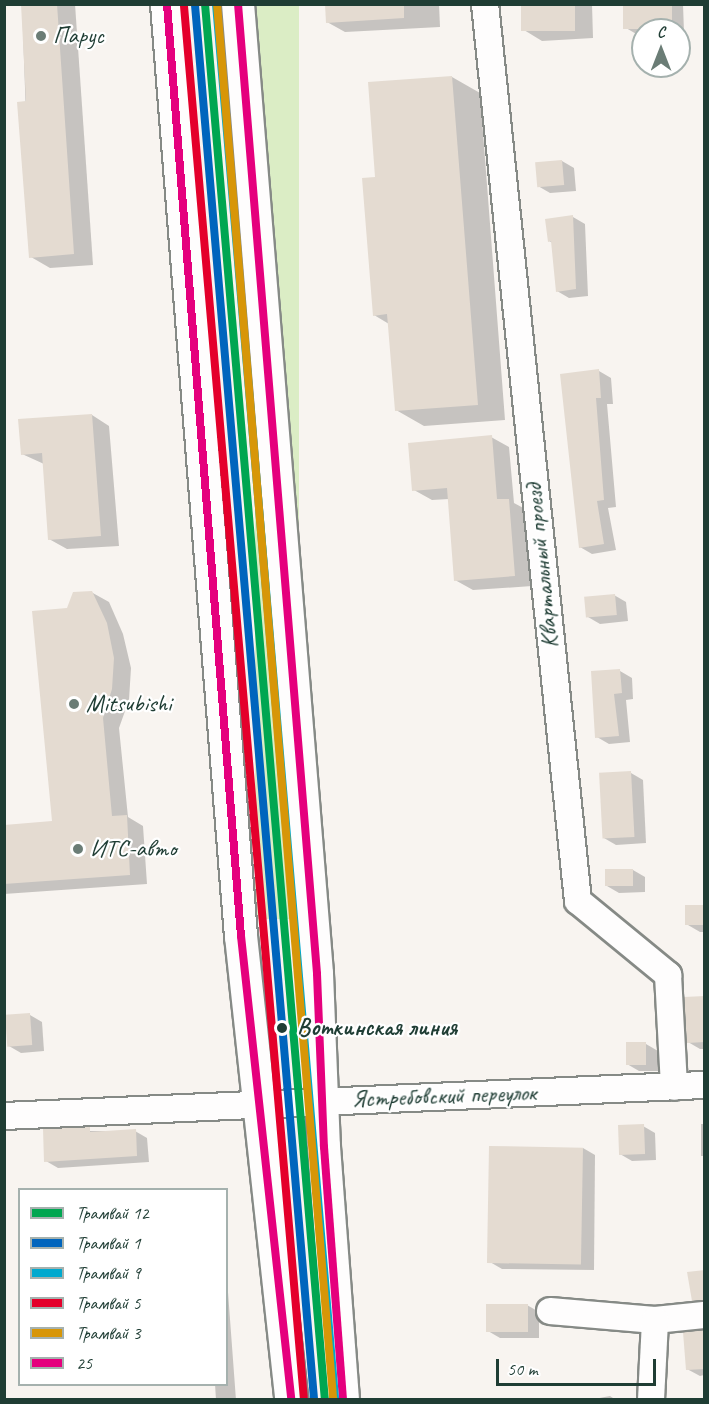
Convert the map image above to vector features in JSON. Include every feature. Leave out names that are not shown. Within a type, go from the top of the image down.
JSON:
[{"type":"main road","points":[[167,4],[241,936],[291,1400]]},
{"type":"main road","points":[[238,4],[317,974],[322,1101],[343,1400]]},
{"type":"street","name":"Квартальный проезд","points":[[485,4],[578,901],[668,975],[674,1087]]},
{"type":"street","name":"Ястребовский переулок","points":[[4,1116],[705,1085]]},
{"type":"street","points":[[550,1311],[655,1320],[705,1315]]},
{"type":"street","points":[[651,1400],[655,1320]]},
{"type":"green space","points":[[255,5],[299,5],[299,919],[255,919]]},
{"type":"building","points":[[21,4],[57,4],[74,254],[29,258],[17,102],[26,101]]},
{"type":"building","points":[[325,4],[404,4],[404,18],[326,23]]},
{"type":"building","points":[[521,4],[575,4],[575,31],[521,31]]},
{"type":"building","points":[[623,4],[672,4],[672,18],[631,18],[631,29],[623,29]]},
{"type":"building","points":[[452,76],[478,405],[395,411],[387,314],[373,316],[362,178],[375,177],[368,82]]},
{"type":"building","points":[[562,160],[564,185],[537,187],[535,162]]},
{"type":"building","points":[[573,215],[576,289],[556,292],[551,241],[548,242],[545,219]]},
{"type":"building","points":[[599,369],[601,398],[596,398],[604,500],[597,501],[604,544],[579,548],[560,374]]},
{"type":"building","points":[[92,414],[101,536],[48,540],[42,453],[21,455],[18,419]]},
{"type":"building","points":[[492,435],[497,499],[509,499],[515,576],[454,581],[447,488],[412,491],[408,443]]},
{"type":"building","name":"Mitsubishi","points":[[92,591],[107,623],[114,658],[112,689],[103,718],[112,816],[127,815],[130,875],[4,884],[4,825],[52,821],[32,611],[67,608],[73,592]]},
{"type":"building","points":[[615,594],[617,615],[586,618],[584,597]]},
{"type":"building","points":[[620,669],[622,693],[614,694],[619,736],[595,738],[591,671]]},
{"type":"building","points":[[631,771],[634,837],[602,839],[599,773]]},
{"type":"building","points":[[605,869],[633,869],[633,886],[605,886]]},
{"type":"building","points":[[685,905],[704,905],[704,925],[685,925]]},
{"type":"building","points":[[705,996],[705,1042],[687,1043],[684,997]]},
{"type":"building","points":[[30,1013],[32,1045],[7,1047],[5,1015]]},
{"type":"building","points":[[626,1042],[646,1042],[646,1065],[626,1065]]},
{"type":"building","points":[[644,1124],[645,1154],[619,1155],[618,1125]]},
{"type":"building","points":[[90,1127],[90,1132],[136,1129],[137,1156],[44,1162],[43,1129]]},
{"type":"building","points":[[489,1146],[583,1148],[581,1265],[487,1263]]},
{"type":"building","points":[[705,1270],[705,1300],[692,1301],[687,1272]]},
{"type":"building","points":[[486,1304],[528,1304],[528,1332],[486,1332]]},
{"type":"building","points":[[705,1330],[705,1369],[686,1370],[683,1332]]},
{"type":"tram line","name":"12","points":[[205,4],[325,1400]]},
{"type":"tram line","name":"9","points":[[216,4],[335,1399]]},
{"type":"tram line","name":"3","points":[[217,4],[333,1398]]},
{"type":"tram line","name":"1","points":[[195,5],[314,1400]]},
{"type":"tram line","name":"5","points":[[184,6],[304,1400]]},
{"type":"transit line","name":"25","points":[[167,4],[241,936],[291,1400]]},
{"type":"transit line","name":"25","points":[[238,4],[317,974],[324,1147],[343,1400]]},
{"type":"place","name":"Парус","points":[[41,36]]},
{"type":"place","name":"Mitsubishi","points":[[74,704]]},
{"type":"place","name":"ИТС-авто","points":[[78,849]]},
{"type":"place","name":"Воткинская линия","points":[[282,1028]]}]
